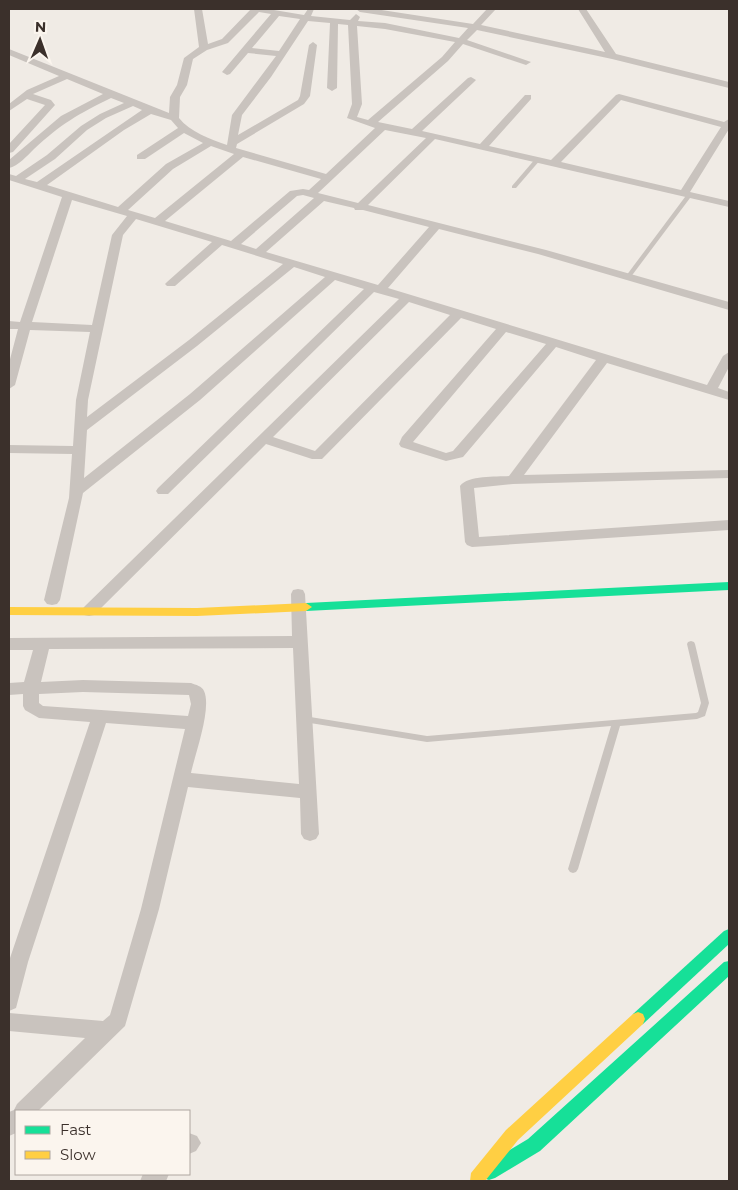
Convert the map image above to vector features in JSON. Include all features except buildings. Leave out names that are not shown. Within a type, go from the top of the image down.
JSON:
[{"type":"street","points":[[198,9],[204,48]]},
{"type":"street","points":[[174,118],[175,97],[182,84],[189,58],[204,48],[225,41],[256,9],[352,24],[385,26],[461,41],[526,62]]},
{"type":"street","points":[[235,148],[237,115],[282,54],[312,9]]},
{"type":"street","points":[[729,85],[612,56],[476,27],[421,18],[360,9],[352,24],[357,104],[352,118],[370,124],[482,146],[729,204]]},
{"type":"street","points":[[421,18],[426,9]]},
{"type":"street","points":[[370,124],[445,60],[492,9]]},
{"type":"street","points":[[582,9],[612,56]]},
{"type":"street","points":[[227,72],[277,13]]},
{"type":"street","points":[[332,88],[334,21]]},
{"type":"street","points":[[158,221],[235,148],[304,99],[313,45]]},
{"type":"street","points":[[245,50],[282,54]]},
{"type":"street","points":[[9,52],[132,103],[174,118],[183,129],[210,142],[235,148],[328,178]]},
{"type":"street","points":[[9,108],[26,95],[66,76]]},
{"type":"street","points":[[415,132],[471,80]]},
{"type":"street","points":[[9,165],[23,156],[41,136],[61,120],[111,94]]},
{"type":"street","points":[[9,150],[50,105],[48,102],[26,95]]},
{"type":"street","points":[[482,146],[528,97]]},
{"type":"street","points":[[554,163],[620,97],[728,123],[687,194]]},
{"type":"street","points":[[12,181],[51,157],[84,128],[103,116],[132,103]]},
{"type":"street","points":[[38,186],[111,132],[150,110]]},
{"type":"street","points":[[259,252],[317,195],[328,178],[383,126]]},
{"type":"street","points":[[141,156],[183,129]]},
{"type":"street","points":[[359,208],[432,136]]},
{"type":"street","points":[[121,210],[141,195],[164,170],[210,142]]},
{"type":"street","points":[[12,181],[68,194],[135,214],[729,396]]},
{"type":"street","points":[[234,244],[298,192],[317,195],[359,208],[542,252],[729,306]]},
{"type":"street","points":[[9,385],[25,326],[68,194]]},
{"type":"street","points":[[9,599],[57,600],[77,491],[82,400],[118,235],[135,214]]},
{"type":"street","points":[[163,491],[377,288],[436,226]]},
{"type":"street","points":[[171,284],[221,240]]},
{"type":"street","points":[[80,430],[193,343],[293,262]]},
{"type":"street","points":[[77,491],[195,397],[334,275]]},
{"type":"street","points":[[89,611],[408,297]]},
{"type":"street","points":[[264,439],[318,456],[459,313]]},
{"type":"street","points":[[9,325],[97,329]]},
{"type":"street","points":[[504,327],[406,440],[406,444],[446,457],[458,454],[554,342]]},
{"type":"street","points":[[710,390],[729,356]]},
{"type":"street","points":[[513,480],[604,358]]},
{"type":"street","points":[[9,449],[79,450]]},
{"type":"street","points":[[729,474],[536,481],[513,480],[467,486],[472,542],[729,525]]},
{"type":"street","points":[[670,577],[729,574]]},
{"type":"street","points":[[9,610],[197,612],[298,597],[729,586]]},
{"type":"street","points":[[298,597],[310,834]]},
{"type":"street","points":[[82,599],[122,599]]},
{"type":"street","points":[[9,644],[300,642]]},
{"type":"street","points":[[42,645],[31,688],[31,706],[36,711],[194,723]]},
{"type":"street","points":[[9,691],[31,688],[83,686],[191,689],[197,692],[199,698],[150,909],[118,1020],[25,1110]]},
{"type":"street","points":[[9,1002],[18,962],[100,716]]},
{"type":"street","points":[[181,779],[308,792]]},
{"type":"street","points":[[476,1180],[512,1135],[729,935]]},
{"type":"street","points":[[476,1180],[534,1145],[729,967]]},
{"type":"street","points":[[9,1022],[107,1031]]},
{"type":"lane","points":[[514,187],[538,159]]},
{"type":"lane","points":[[628,277],[687,194]]},
{"type":"lane","points":[[304,719],[427,739],[697,716],[702,714],[705,703],[691,644]]},
{"type":"lane","points":[[573,870],[616,724]]},
{"type":"traffic: fast","points":[[306,607],[729,586]]},
{"type":"traffic: fast","points":[[638,1019],[729,935]]},
{"type":"traffic: fast","points":[[489,1172],[534,1145],[729,967]]},
{"type":"traffic: slow","points":[[9,611],[197,612],[306,607]]},
{"type":"traffic: slow","points":[[477,1179],[512,1135],[638,1019]]}]
